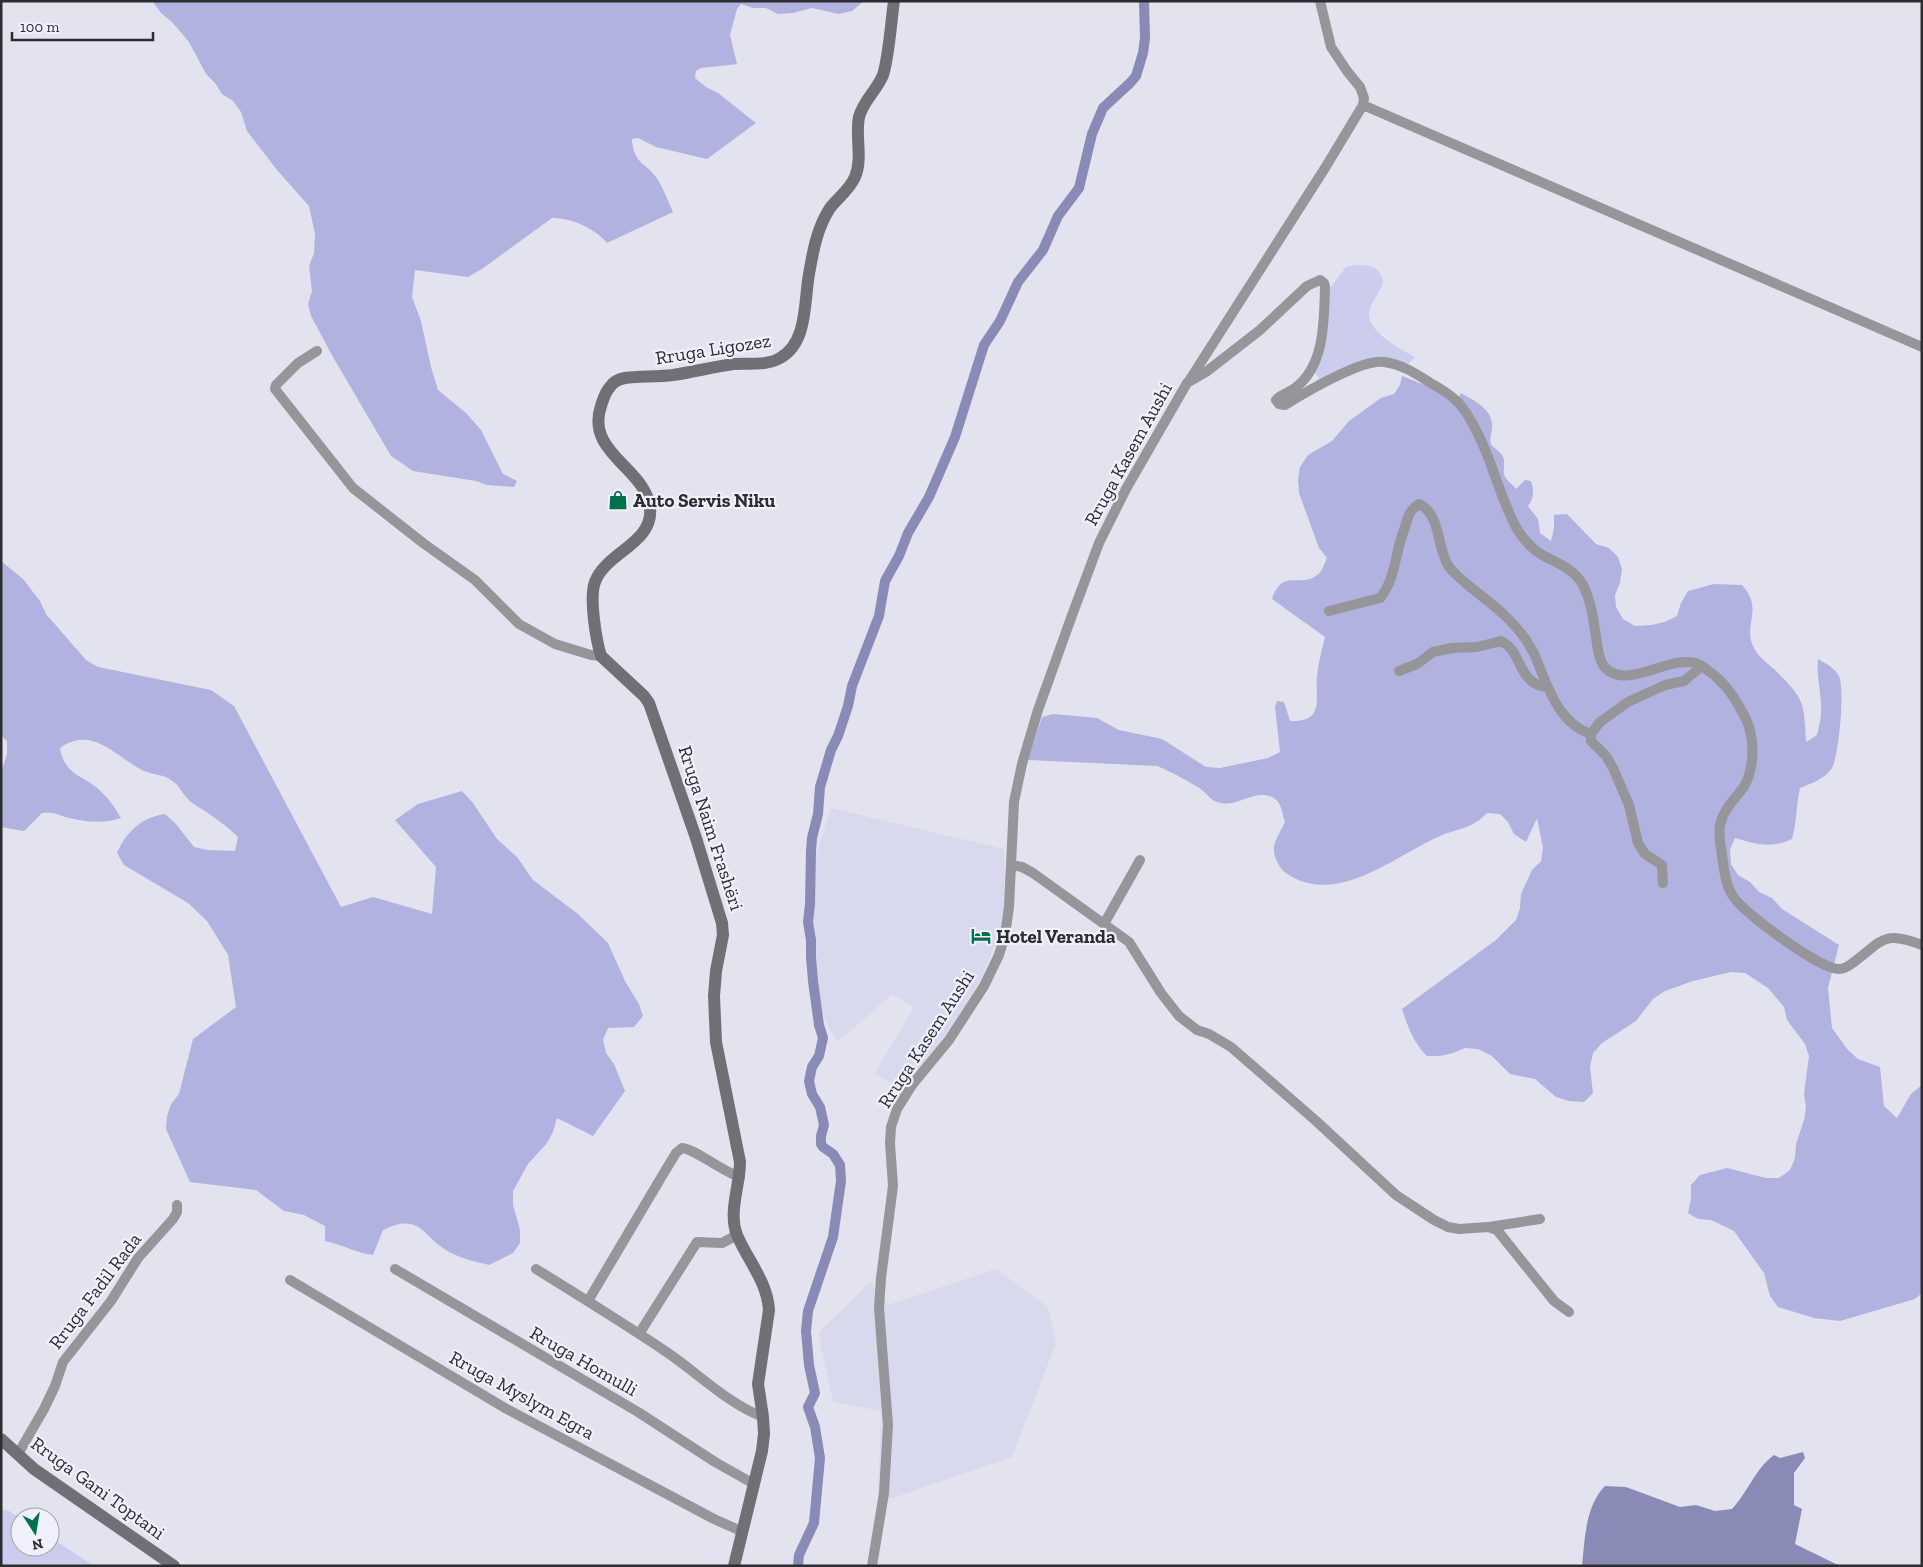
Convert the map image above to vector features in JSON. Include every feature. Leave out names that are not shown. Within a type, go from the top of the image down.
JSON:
[{"type":"street","name":"Rruga Ligozez","points":[[600,656],[596,636],[592,591],[595,580],[607,565],[642,534],[648,524],[650,508],[640,485],[615,458],[601,436],[598,418],[608,389],[616,381],[624,378],[651,378],[717,366],[772,362],[790,351],[801,329],[808,278],[818,233],[831,207],[855,177],[859,159],[860,116],[865,104],[883,76],[894,1]]},
{"type":"street","points":[[1187,383],[1325,168],[1363,105],[1364,98],[1360,87],[1331,47],[1320,1]]},
{"type":"street","points":[[1363,105],[1922,347]]},
{"type":"street","name":"Rruga Kasem Aushi","points":[[872,1566],[884,1494],[888,1425],[879,1308],[893,1186],[890,1127],[896,1109],[912,1085],[949,1040],[984,986],[995,964],[1005,935],[1010,907],[1014,802],[1022,764],[1038,710],[1070,618],[1099,543],[1122,497],[1187,383],[1206,372],[1260,330],[1308,286],[1320,280],[1326,287],[1323,333],[1310,372],[1296,388],[1276,400],[1279,404],[1285,405],[1343,373],[1366,364],[1381,361],[1400,366],[1452,395],[1467,413],[1479,435],[1517,528],[1529,545],[1542,555],[1571,570],[1582,584],[1590,606],[1600,660],[1606,669],[1615,675],[1631,676],[1681,661],[1702,666],[1729,688],[1748,724],[1752,746],[1751,766],[1745,785],[1726,809],[1720,823],[1719,836],[1727,883],[1735,900],[1764,925],[1817,961],[1832,967],[1842,969],[1850,965],[1880,942],[1888,939],[1904,938],[1922,945]]},
{"type":"street","name":"Rruga Naim Frashëri","points":[[317,351],[298,363],[276,385],[275,389],[353,488],[423,543],[475,580],[519,624],[555,644],[600,656],[644,696],[649,703],[696,838],[722,923],[723,935],[716,971],[714,996],[716,1042],[740,1162],[740,1177],[733,1210],[737,1235],[765,1288],[770,1310],[758,1384],[763,1417],[762,1451],[734,1566]]},
{"type":"street","points":[[1329,611],[1380,598],[1392,575],[1398,543],[1409,512],[1419,504],[1425,507],[1433,518],[1443,556],[1450,568],[1459,578],[1504,614],[1533,651],[1558,709],[1577,728],[1591,734]]},
{"type":"street","points":[[1399,671],[1418,664],[1433,652],[1452,648],[1477,647],[1501,640],[1511,648],[1519,666],[1531,681],[1547,687]]},
{"type":"street","points":[[1663,883],[1662,865],[1645,854],[1638,843],[1624,793],[1611,762],[1591,742],[1591,734],[1600,722],[1628,702],[1665,685],[1684,681],[1702,666]]},
{"type":"street","points":[[1104,924],[1140,860]]},
{"type":"street","points":[[1011,864],[1033,873],[1129,942],[1161,993],[1179,1016],[1197,1030],[1209,1034],[1231,1047],[1396,1194],[1434,1220],[1448,1227],[1459,1229],[1488,1228],[1540,1219]]},
{"type":"street","points":[[588,1301],[662,1176],[682,1148],[691,1150],[729,1174],[740,1177]]},
{"type":"street","name":"Rruga Fadil Rada","points":[[18,1454],[44,1409],[64,1362],[111,1301],[138,1258],[173,1219],[177,1212],[177,1205]]},
{"type":"street","points":[[1488,1228],[1497,1230],[1503,1236],[1554,1302],[1569,1312]]},
{"type":"street","points":[[639,1334],[697,1242],[722,1243],[729,1241],[737,1235]]},
{"type":"street","name":"Rruga Homulli","points":[[395,1269],[638,1412],[715,1462],[754,1484]]},
{"type":"street","points":[[536,1270],[639,1334],[670,1355],[698,1378],[737,1404],[763,1417]]},
{"type":"street","name":"Rruga Myslym Egra","points":[[290,1280],[505,1408],[714,1519],[743,1532]]},
{"type":"street","name":"Rruga Gani Toptani","points":[[1,1439],[34,1468],[174,1566]]},
{"type":"shaded area","points":[[152,1],[864,1],[852,11],[839,14],[812,8],[793,13],[778,14],[766,8],[753,8],[741,4],[737,9],[730,35],[737,64],[701,68],[696,71],[695,78],[706,87],[718,93],[756,123],[707,159],[656,147],[638,138],[632,139],[635,154],[658,180],[673,212],[607,243],[589,228],[575,222],[552,218],[482,269],[468,277],[415,270],[412,297],[421,321],[438,390],[466,413],[481,430],[503,474],[517,481],[514,487],[487,485],[476,481],[413,471],[391,456],[311,316],[308,304],[312,291],[309,266],[314,253],[315,234],[309,206],[277,170],[247,131],[241,112],[233,101],[222,94],[206,74],[189,42]]},
{"type":"shaded area","points":[[1356,265],[1373,267],[1378,270],[1382,279],[1380,290],[1370,308],[1370,320],[1373,326],[1389,342],[1415,357],[1403,369],[1391,361],[1320,381],[1315,372],[1324,350],[1328,328],[1330,288],[1346,267]]},
{"type":"shaded area","points":[[1402,376],[1435,389],[1455,404],[1461,393],[1487,411],[1492,422],[1491,444],[1503,457],[1506,478],[1516,489],[1525,480],[1531,481],[1533,494],[1528,506],[1538,519],[1540,533],[1551,541],[1554,515],[1567,514],[1596,544],[1609,548],[1618,557],[1622,569],[1620,583],[1615,595],[1616,607],[1623,619],[1635,626],[1665,622],[1677,616],[1681,603],[1688,591],[1714,584],[1742,585],[1752,602],[1750,630],[1753,646],[1760,656],[1797,694],[1803,708],[1806,742],[1817,735],[1821,717],[1818,659],[1832,668],[1839,676],[1841,683],[1841,708],[1835,761],[1826,775],[1800,788],[1792,839],[1770,845],[1757,844],[1735,838],[1730,850],[1731,864],[1738,875],[1750,882],[1759,892],[1772,898],[1782,909],[1839,945],[1828,988],[1832,1028],[1848,1050],[1858,1059],[1880,1067],[1884,1106],[1897,1118],[1911,1094],[1922,1085],[1922,1293],[1915,1299],[1840,1321],[1814,1318],[1778,1307],[1770,1296],[1764,1273],[1734,1231],[1711,1220],[1698,1219],[1688,1213],[1691,1185],[1700,1175],[1727,1168],[1766,1178],[1779,1178],[1790,1170],[1795,1158],[1796,1144],[1806,1107],[1804,1094],[1809,1056],[1805,1044],[1787,1020],[1784,1007],[1768,988],[1745,973],[1731,972],[1693,981],[1665,991],[1653,999],[1636,1021],[1602,1043],[1593,1053],[1590,1067],[1593,1093],[1584,1102],[1569,1101],[1556,1097],[1535,1079],[1510,1074],[1492,1056],[1478,1049],[1465,1048],[1440,1056],[1427,1056],[1422,1051],[1406,1022],[1402,1009],[1496,940],[1516,920],[1520,908],[1521,894],[1532,870],[1541,861],[1543,848],[1537,818],[1526,842],[1514,834],[1508,822],[1500,814],[1487,813],[1471,825],[1440,836],[1365,875],[1345,882],[1325,885],[1305,882],[1286,873],[1279,865],[1274,854],[1274,847],[1285,822],[1280,806],[1274,798],[1260,795],[1228,804],[1218,802],[1193,784],[1157,766],[1028,760],[1042,717],[1053,714],[1097,718],[1119,730],[1162,739],[1206,767],[1220,768],[1268,758],[1280,752],[1275,707],[1277,701],[1284,702],[1290,721],[1309,718],[1313,714],[1317,701],[1319,661],[1325,637],[1272,599],[1276,589],[1281,584],[1292,580],[1311,579],[1319,574],[1327,558],[1319,548],[1299,493],[1300,467],[1308,455],[1332,441],[1349,421],[1381,398],[1394,394],[1400,385]]},
{"type":"shaded area","points":[[1,561],[23,579],[40,601],[46,614],[86,660],[98,667],[211,690],[234,706],[341,907],[373,897],[432,914],[436,867],[395,820],[418,804],[462,791],[473,803],[497,839],[517,857],[533,880],[578,914],[608,943],[625,981],[639,1004],[643,1016],[634,1027],[608,1028],[603,1040],[606,1053],[614,1064],[625,1091],[593,1136],[557,1118],[547,1143],[528,1164],[513,1191],[513,1205],[520,1230],[520,1243],[513,1253],[489,1265],[470,1260],[451,1253],[441,1247],[421,1229],[406,1223],[383,1230],[373,1255],[367,1254],[325,1241],[325,1226],[304,1215],[284,1211],[256,1190],[190,1182],[166,1129],[167,1116],[171,1104],[179,1094],[193,1039],[236,1007],[228,955],[207,921],[188,903],[124,865],[117,853],[125,838],[142,822],[165,814],[176,824],[194,847],[207,850],[235,851],[238,837],[222,823],[190,801],[171,780],[142,770],[103,745],[83,740],[72,742],[60,748],[62,756],[73,772],[104,794],[121,818],[95,822],[69,818],[54,813],[42,813],[24,831],[1,827],[1,773],[7,754],[7,741],[1,735]]},
{"type":"shaded area","points":[[831,808],[1004,849],[1006,893],[1000,933],[980,981],[950,1029],[904,1089],[874,1074],[914,1007],[892,994],[837,1041],[828,1026],[821,1005],[812,919],[817,851]]},
{"type":"shaded area","points":[[996,1269],[1048,1307],[1056,1343],[1012,1457],[893,1498],[878,1498],[881,1411],[833,1402],[818,1333],[870,1282],[888,1305]]},
{"type":"shaded area","points":[[1803,1452],[1805,1458],[1794,1473],[1794,1505],[1802,1509],[1795,1544],[1840,1566],[1582,1566],[1587,1523],[1593,1503],[1605,1486],[1626,1487],[1680,1507],[1696,1505],[1715,1511],[1732,1509],[1762,1467],[1774,1455],[1780,1458]]},
{"type":"shaded area","points":[[1,1510],[10,1512],[10,1557],[60,1557],[60,1544],[94,1566],[1,1566]]},
{"type":"waterway","points":[[798,1566],[799,1555],[814,1523],[820,1458],[815,1427],[808,1407],[815,1393],[809,1365],[806,1331],[808,1311],[833,1237],[841,1181],[840,1165],[833,1154],[821,1144],[824,1125],[820,1107],[812,1094],[809,1081],[812,1067],[819,1056],[823,1038],[819,1025],[813,981],[808,922],[812,838],[818,814],[820,787],[831,750],[848,706],[852,686],[879,616],[885,581],[899,556],[908,533],[929,497],[955,437],[984,345],[1000,321],[1018,282],[1043,250],[1058,216],[1079,188],[1092,134],[1103,108],[1136,76],[1143,53],[1145,38],[1144,1]]},
{"type":"place","name":"Auto Servis Niku","points":[[618,500]]},
{"type":"place","name":"Hotel Veranda","points":[[981,936]]}]
